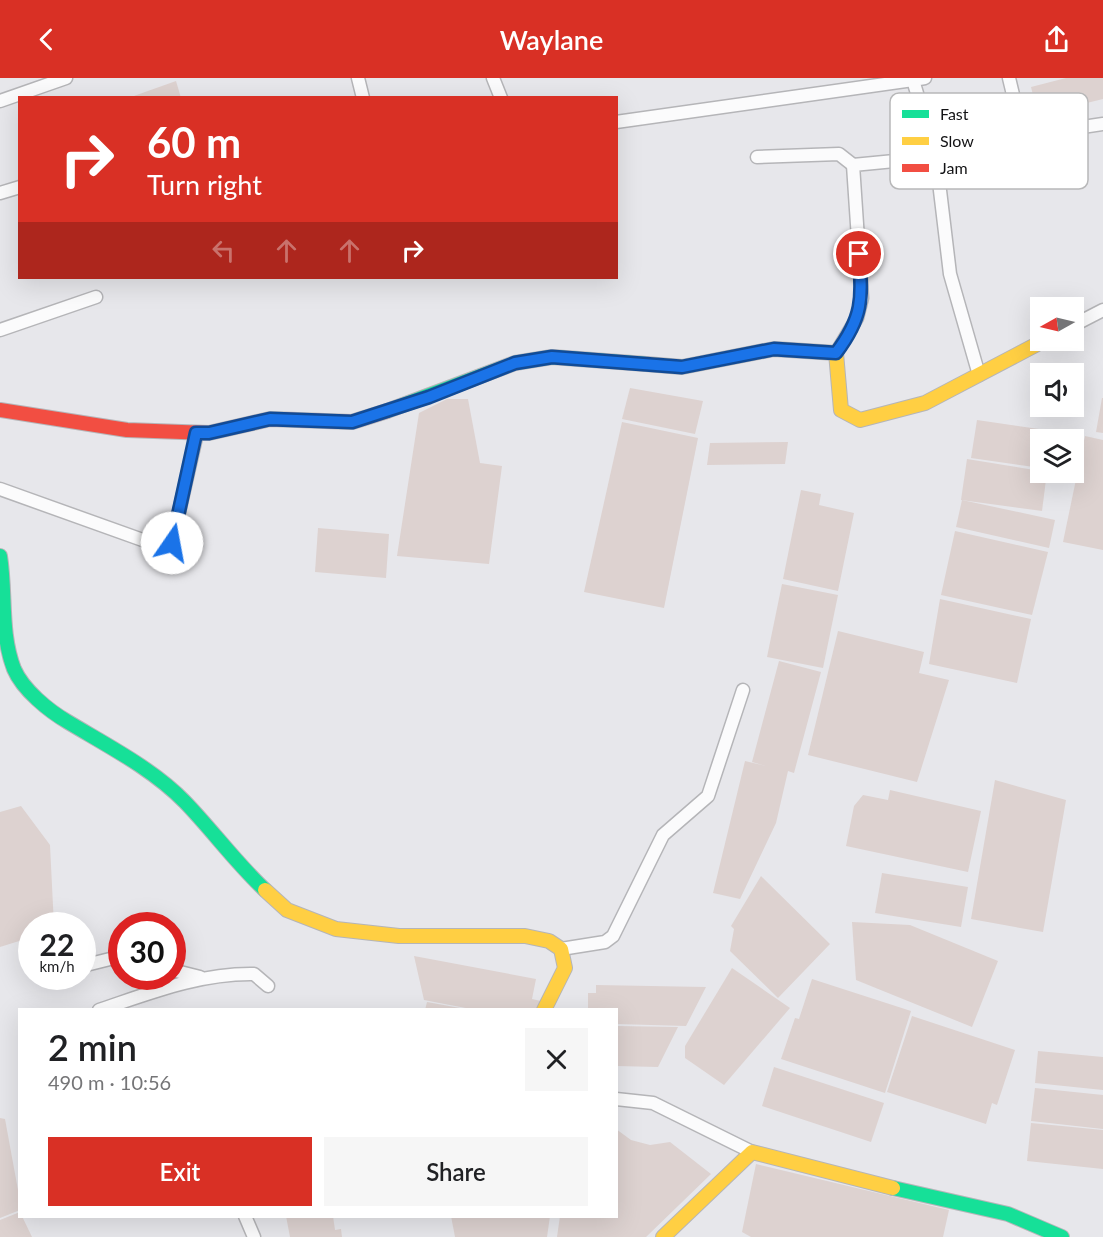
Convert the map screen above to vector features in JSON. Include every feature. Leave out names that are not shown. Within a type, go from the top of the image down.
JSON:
[{"type":"street","points":[[0,101],[66,78]]},
{"type":"street","points":[[358,78],[362,96]]},
{"type":"street","points":[[493,78],[500,96]]},
{"type":"street","points":[[1009,78],[1013,93]]},
{"type":"street","points":[[618,123],[917,79]]},
{"type":"street","points":[[1088,126],[1103,124]]},
{"type":"street","points":[[757,157],[839,154],[853,165],[890,161]]},
{"type":"street","points":[[853,165],[862,298],[857,318],[836,353],[841,410],[860,420],[925,403],[1030,348]]},
{"type":"street","points":[[0,193],[18,188]]},
{"type":"street","points":[[940,189],[950,274],[979,375]]},
{"type":"street","points":[[0,330],[96,297]]},
{"type":"street","points":[[1084,320],[1103,310]]},
{"type":"street","points":[[0,410],[127,429],[209,433],[270,419],[352,422],[429,397],[515,363],[552,357],[682,367],[774,349],[836,353]]},
{"type":"street","points":[[0,489],[165,548],[172,543],[196,433]]},
{"type":"street","points":[[0,556],[4,583],[3,629],[14,670],[46,709],[137,764],[184,801],[242,868],[288,910],[336,929],[399,936],[525,936],[549,941],[561,949],[605,942],[613,936],[663,835],[708,796],[743,690]]},
{"type":"street","points":[[545,1008],[565,968],[561,949]]},
{"type":"street","points":[[186,974],[202,978]]},
{"type":"street","points":[[105,1008],[202,978],[230,974],[254,974],[268,986]]},
{"type":"street","points":[[618,1099],[653,1103],[752,1152],[840,1176],[1008,1214],[1062,1237]]},
{"type":"street","points":[[663,1237],[752,1152]]},
{"type":"street","points":[[246,1218],[254,1237]]},
{"type":"building","points":[[1066,78],[1103,78],[1103,99],[1088,103],[1088,93],[1032,93],[1031,87]]},
{"type":"building","points":[[176,81],[180,96],[134,96]]},
{"type":"building","points":[[630,388],[703,401],[695,434],[622,419]]},
{"type":"building","points":[[1103,398],[1103,433],[1096,432]]},
{"type":"building","points":[[447,399],[468,399],[480,463],[502,466],[489,564],[397,556],[419,413]]},
{"type":"building","points":[[977,420],[1039,429],[1030,429],[1030,466],[971,458]]},
{"type":"building","points":[[622,422],[698,438],[664,608],[584,592]]},
{"type":"building","points":[[1085,436],[1103,440],[1103,550],[1063,542],[1075,483],[1084,483]]},
{"type":"building","points":[[788,442],[785,464],[707,465],[710,443]]},
{"type":"building","points":[[967,459],[1030,469],[1030,483],[1046,483],[1042,511],[961,500]]},
{"type":"building","points":[[801,490],[821,494],[819,505],[854,513],[838,591],[783,579]]},
{"type":"building","points":[[962,500],[1055,520],[1049,548],[956,527]]},
{"type":"building","points":[[318,528],[389,534],[386,578],[315,572]]},
{"type":"building","points":[[955,531],[1048,552],[1032,615],[941,595]]},
{"type":"building","points":[[782,584],[838,595],[823,668],[767,657]]},
{"type":"building","points":[[940,599],[1031,619],[1017,683],[929,664]]},
{"type":"building","points":[[838,631],[924,652],[919,673],[949,680],[917,782],[808,755]]},
{"type":"building","points":[[779,661],[821,672],[794,773],[788,771],[776,823],[740,899],[713,893],[745,761],[766,766],[752,762]]},
{"type":"building","points":[[995,780],[1066,800],[1043,932],[971,919]]},
{"type":"building","points":[[890,790],[981,811],[968,872],[846,846],[854,806],[863,795],[888,800]]},
{"type":"building","points":[[21,806],[50,845],[53,912],[18,912],[18,941],[0,947],[0,812]]},
{"type":"building","points":[[882,873],[968,887],[961,927],[875,913]]},
{"type":"building","points":[[761,876],[830,944],[778,998],[730,951],[734,929],[731,926]]},
{"type":"building","points":[[852,922],[910,925],[998,961],[972,1027],[856,980]]},
{"type":"building","points":[[414,956],[536,979],[532,999],[541,1001],[537,1008],[466,1008],[424,1000]]},
{"type":"building","points":[[732,968],[790,1008],[724,1085],[685,1058],[685,1046]]},
{"type":"building","points":[[812,979],[911,1011],[885,1093],[781,1059],[795,1018],[799,1019]]},
{"type":"building","points":[[596,985],[706,987],[686,1026],[618,1024],[618,1008],[588,1008],[588,993],[596,993]]},
{"type":"building","points":[[427,1002],[460,1008],[426,1008]]},
{"type":"building","points":[[912,1016],[1015,1050],[997,1105],[992,1103],[986,1124],[887,1092]]},
{"type":"building","points":[[618,1026],[678,1027],[658,1067],[618,1066]]},
{"type":"building","points":[[1038,1051],[1103,1057],[1103,1090],[1035,1083]]},
{"type":"building","points":[[774,1067],[884,1103],[871,1142],[762,1106]]},
{"type":"building","points":[[1035,1088],[1103,1095],[1103,1129],[1031,1121]]},
{"type":"building","points":[[0,1118],[5,1119],[18,1190],[18,1211],[0,1218]]},
{"type":"building","points":[[1031,1123],[1103,1130],[1103,1169],[1027,1161]]},
{"type":"building","points":[[618,1130],[631,1140],[650,1145],[670,1142],[711,1174],[646,1237],[557,1237],[560,1218],[618,1218]]},
{"type":"building","points":[[756,1164],[949,1210],[943,1237],[751,1237],[742,1232]]},
{"type":"building","points":[[18,1213],[18,1218],[23,1218],[32,1237],[0,1237],[0,1220]]},
{"type":"building","points":[[286,1218],[333,1218],[335,1230],[341,1229],[342,1237],[290,1237]]},
{"type":"building","points":[[451,1218],[550,1218],[547,1237],[455,1237]]},
{"type":"traffic: fast","points":[[387,411],[515,363],[552,357],[646,364]]},
{"type":"traffic: fast","points":[[0,556],[7,641],[14,669],[24,685],[53,712],[130,759],[172,790],[265,890]]},
{"type":"traffic: fast","points":[[893,1188],[1008,1214],[1062,1237]]},
{"type":"traffic: slow","points":[[646,364],[682,367],[774,349],[836,353],[841,410],[860,420],[925,403],[1030,348]]},
{"type":"traffic: slow","points":[[265,890],[287,910],[336,929],[399,936],[525,936],[549,941],[561,949],[565,968],[545,1008]]},
{"type":"traffic: slow","points":[[663,1237],[752,1152],[893,1188]]},
{"type":"traffic: jam","points":[[0,410],[127,430],[209,433],[270,419],[352,422],[387,411]]},
{"type":"route","points":[[172,543],[196,433],[209,433],[270,419],[352,422],[429,397],[515,363],[552,357],[682,367],[774,349],[836,353],[845,342],[857,318],[862,298],[859,254]]}]
